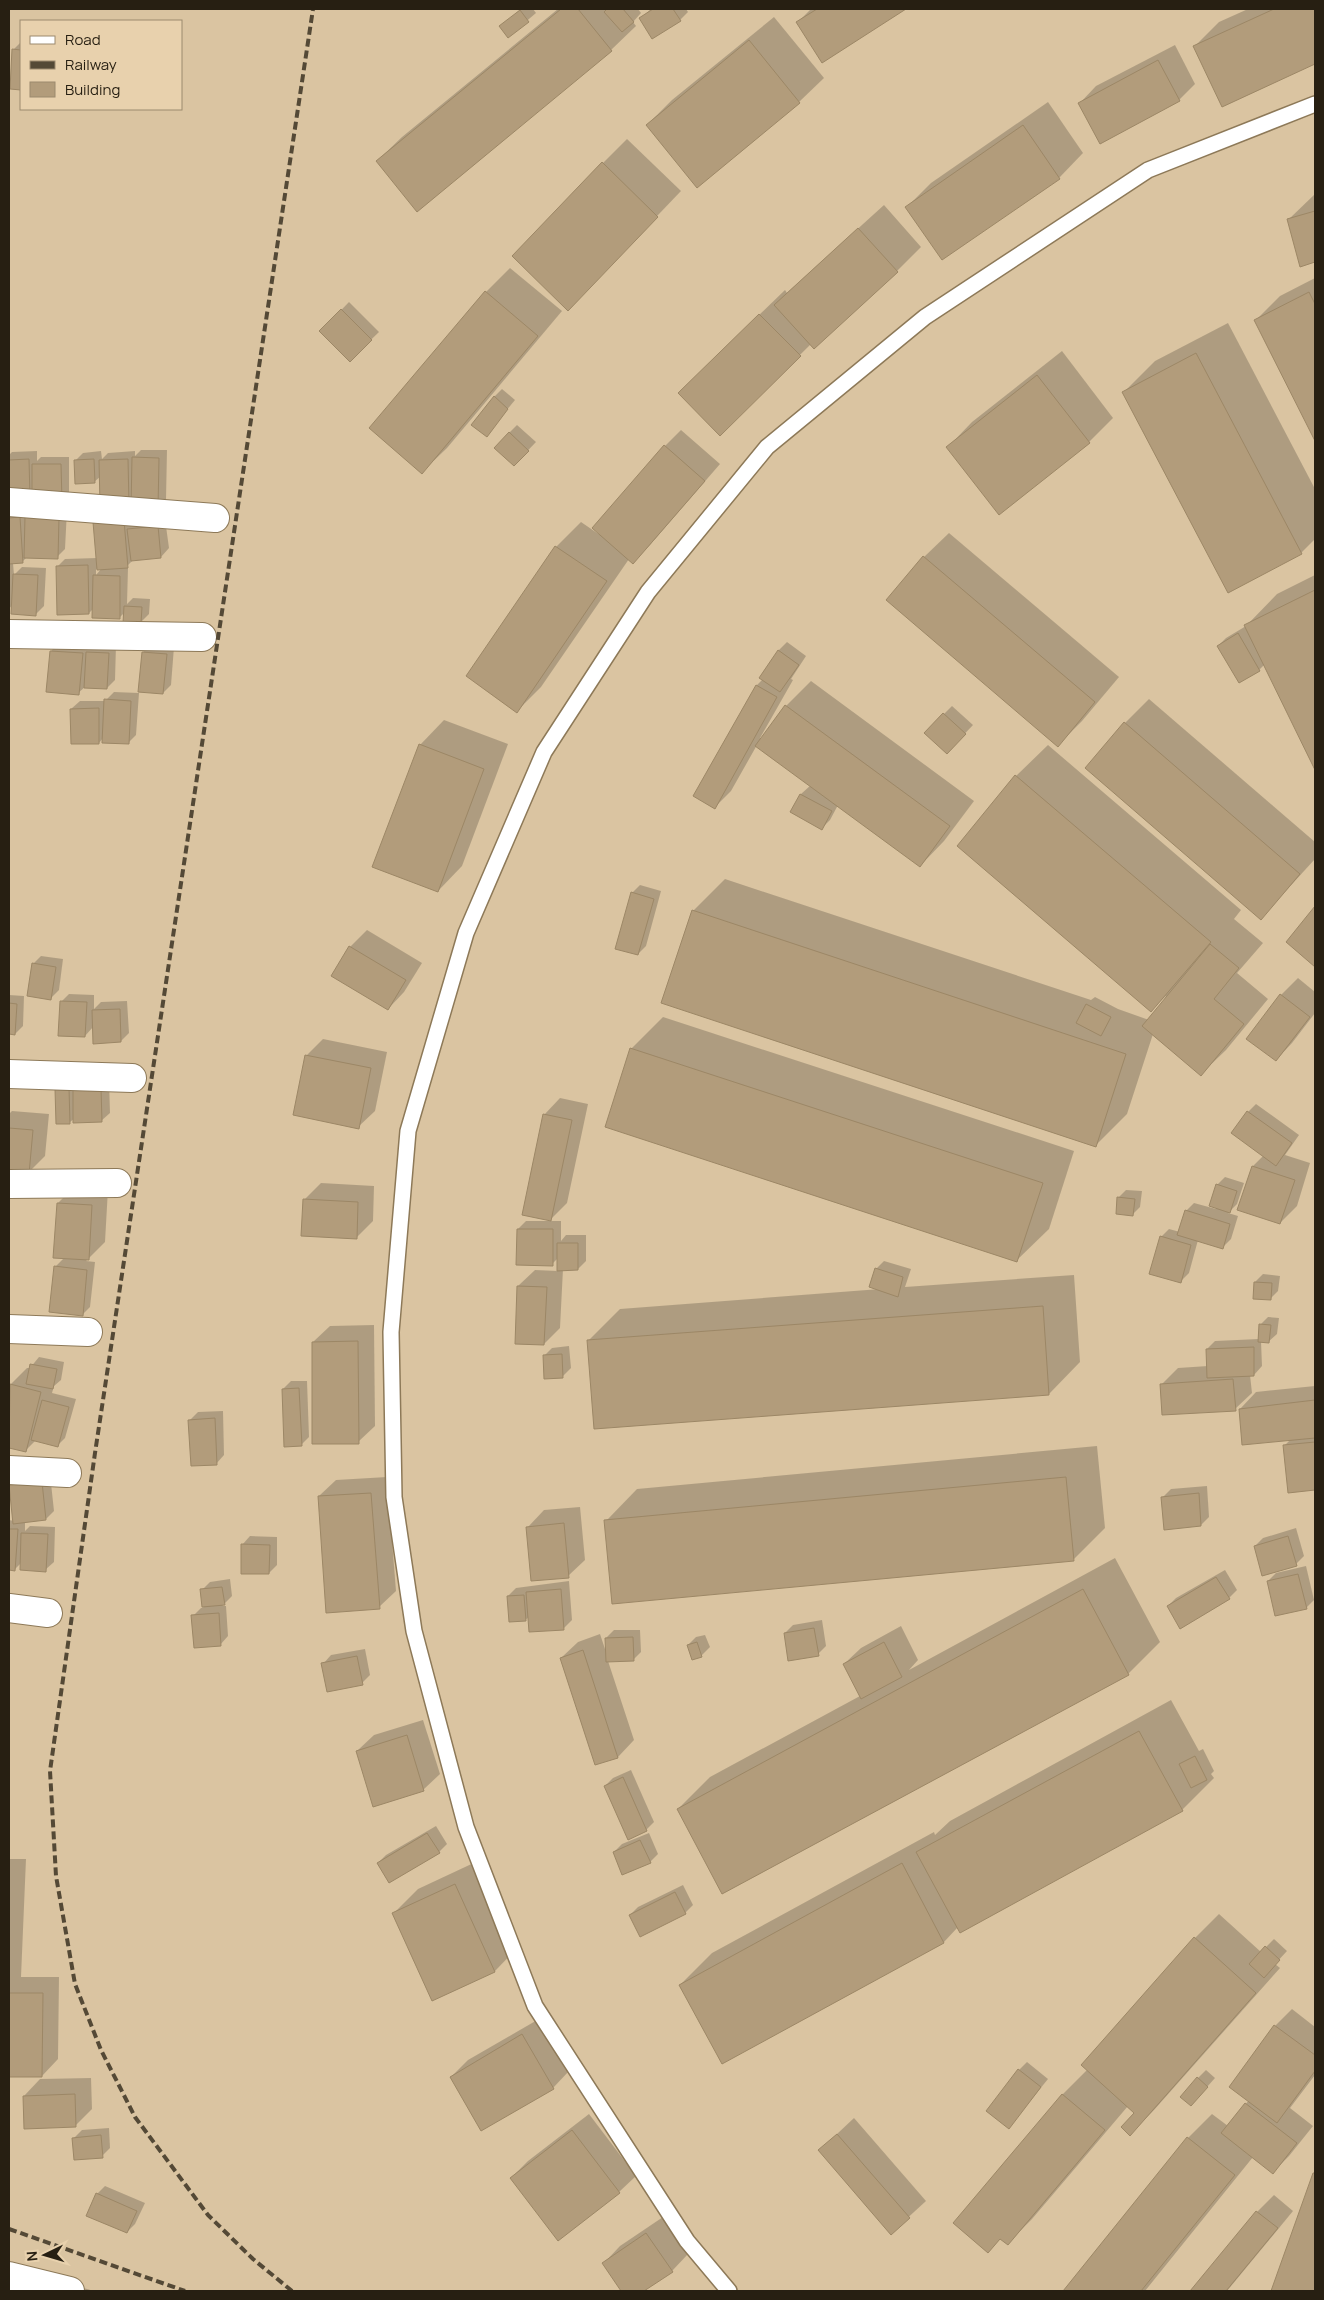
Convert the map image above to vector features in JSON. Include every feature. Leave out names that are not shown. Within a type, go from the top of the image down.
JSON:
[{"type":"street","points":[[9,502],[215,518]]},
{"type":"street","points":[[9,634],[202,637]]},
{"type":"street","points":[[9,1074],[132,1078]]},
{"type":"street","points":[[9,1184],[117,1183]]},
{"type":"street","points":[[9,1329],[88,1332]]},
{"type":"street","points":[[9,1470],[67,1473]]},
{"type":"street","points":[[9,1608],[48,1613]]},
{"type":"street","points":[[9,2276],[70,2291]]},
{"type":"lane","points":[[729,2291],[687,2241],[535,2006],[466,1827],[414,1631],[394,1497],[391,1332],[408,1131],[466,933],[544,752],[648,592],[767,447],[925,316],[1148,170],[1315,104]]},
{"type":"building","points":[[561,9],[578,9],[612,51],[417,212],[376,161]]},
{"type":"building","points":[[607,9],[623,9],[634,22],[622,32],[604,12]]},
{"type":"building","points":[[653,9],[673,9],[681,21],[652,39],[639,18]]},
{"type":"building","points":[[817,9],[906,9],[822,63],[796,22]]},
{"type":"building","points":[[1274,9],[1315,9],[1315,64],[1222,107],[1193,46]]},
{"type":"building","points":[[520,10],[529,22],[508,38],[499,26]]},
{"type":"building","points":[[749,40],[800,103],[697,188],[646,125]]},
{"type":"building","points":[[12,49],[20,50],[20,90],[10,89]]},
{"type":"building","points":[[1158,60],[1180,101],[1100,144],[1078,103]]},
{"type":"building","points":[[1023,125],[1060,179],[942,260],[905,207]]},
{"type":"building","points":[[602,162],[658,217],[568,311],[512,256]]},
{"type":"building","points":[[1315,211],[1315,262],[1300,267],[1287,219]]},
{"type":"building","points":[[858,228],[898,272],[814,349],[774,305]]},
{"type":"building","points":[[485,291],[538,336],[422,474],[369,428]]},
{"type":"building","points":[[1309,292],[1315,304],[1315,441],[1254,320]]},
{"type":"building","points":[[341,309],[372,340],[350,362],[319,331]]},
{"type":"building","points":[[759,314],[801,356],[720,436],[678,393]]},
{"type":"building","points":[[1196,353],[1302,554],[1228,593],[1122,392]]},
{"type":"building","points":[[1037,375],[1090,443],[999,515],[946,447]]},
{"type":"building","points":[[494,396],[508,409],[487,437],[471,425]]},
{"type":"building","points":[[509,432],[529,451],[514,466],[494,448]]},
{"type":"building","points":[[664,445],[705,481],[633,564],[592,528]]},
{"type":"building","points":[[132,457],[159,458],[158,509],[131,509]]},
{"type":"building","points":[[29,459],[30,498],[9,499],[9,460]]},
{"type":"building","points":[[94,459],[95,483],[75,484],[74,460]]},
{"type":"building","points":[[128,459],[129,505],[100,506],[99,460]]},
{"type":"building","points":[[32,464],[61,464],[62,502],[32,503]]},
{"type":"building","points":[[25,516],[59,517],[58,559],[24,558]]},
{"type":"building","points":[[20,517],[23,563],[9,564],[9,518]]},
{"type":"building","points":[[124,520],[128,568],[97,570],[93,522]]},
{"type":"building","points":[[158,526],[161,558],[131,561],[127,529]]},
{"type":"building","points":[[555,546],[607,581],[517,713],[466,676]]},
{"type":"building","points":[[923,556],[1095,702],[1058,747],[886,600]]},
{"type":"building","points":[[88,565],[89,614],[57,615],[56,566]]},
{"type":"building","points":[[13,574],[38,575],[36,616],[11,614]]},
{"type":"building","points":[[93,575],[120,576],[120,619],[92,618]]},
{"type":"building","points":[[1315,590],[1315,770],[1244,625]]},
{"type":"building","points":[[124,606],[142,607],[141,623],[123,623]]},
{"type":"building","points":[[1238,633],[1260,671],[1239,683],[1217,646]]},
{"type":"building","points":[[778,650],[799,665],[780,692],[759,678]]},
{"type":"building","points":[[50,651],[83,653],[79,695],[46,692]]},
{"type":"building","points":[[86,652],[109,653],[107,689],[84,688]]},
{"type":"building","points":[[142,652],[167,654],[163,694],[138,692]]},
{"type":"building","points":[[756,685],[777,697],[715,809],[693,796]]},
{"type":"building","points":[[104,699],[131,701],[129,744],[102,743]]},
{"type":"building","points":[[785,705],[950,826],[920,867],[755,746]]},
{"type":"building","points":[[99,708],[99,744],[71,744],[70,709]]},
{"type":"building","points":[[943,713],[966,734],[947,754],[924,733]]},
{"type":"building","points":[[1124,722],[1300,874],[1261,920],[1085,768]]},
{"type":"building","points":[[419,744],[484,769],[438,892],[372,867]]},
{"type":"building","points":[[1015,775],[1211,942],[1151,1012],[957,846]]},
{"type":"building","points":[[800,794],[832,811],[822,830],[790,812]]},
{"type":"building","points":[[631,892],[654,899],[638,955],[615,949]]},
{"type":"building","points":[[1315,906],[1315,967],[1286,942]]},
{"type":"building","points":[[692,910],[1126,1054],[1096,1147],[661,1003]]},
{"type":"building","points":[[1210,944],[1239,968],[1214,999],[1244,1024],[1201,1076],[1142,1026]]},
{"type":"building","points":[[349,946],[406,980],[388,1010],[331,976]]},
{"type":"building","points":[[32,963],[56,967],[51,1000],[27,996]]},
{"type":"building","points":[[1280,994],[1310,1017],[1276,1061],[1246,1039]]},
{"type":"building","points":[[60,1001],[87,1002],[85,1037],[58,1036]]},
{"type":"building","points":[[9,1003],[17,1004],[15,1035],[9,1034]]},
{"type":"building","points":[[1086,1004],[1111,1017],[1101,1036],[1076,1023]]},
{"type":"building","points":[[120,1009],[121,1042],[93,1044],[92,1010]]},
{"type":"building","points":[[630,1048],[1043,1183],[1017,1262],[605,1127]]},
{"type":"building","points":[[305,1055],[371,1068],[359,1129],[293,1115]]},
{"type":"building","points":[[69,1088],[70,1124],[56,1124],[55,1089]]},
{"type":"building","points":[[73,1088],[101,1088],[102,1122],[73,1123]]},
{"type":"building","points":[[1247,1111],[1292,1143],[1276,1166],[1231,1133]]},
{"type":"building","points":[[543,1114],[572,1120],[551,1221],[522,1215]]},
{"type":"building","points":[[9,1128],[33,1130],[29,1174],[9,1172]]},
{"type":"building","points":[[1252,1166],[1295,1180],[1280,1224],[1237,1210]]},
{"type":"building","points":[[1216,1184],[1237,1191],[1230,1213],[1209,1206]]},
{"type":"building","points":[[1117,1197],[1135,1199],[1133,1216],[1116,1214]]},
{"type":"building","points":[[303,1199],[358,1202],[357,1239],[301,1236]]},
{"type":"building","points":[[57,1203],[92,1205],[89,1260],[53,1258]]},
{"type":"building","points":[[1185,1210],[1230,1224],[1223,1249],[1177,1235]]},
{"type":"building","points":[[517,1229],[553,1229],[553,1266],[516,1265]]},
{"type":"building","points":[[1160,1236],[1191,1245],[1181,1283],[1149,1274]]},
{"type":"building","points":[[557,1243],[578,1243],[578,1270],[557,1271]]},
{"type":"building","points":[[54,1266],[87,1270],[83,1316],[49,1312]]},
{"type":"building","points":[[875,1268],[903,1277],[898,1297],[869,1287]]},
{"type":"building","points":[[1254,1282],[1272,1283],[1271,1300],[1253,1299]]},
{"type":"building","points":[[517,1286],[547,1287],[544,1345],[515,1344]]},
{"type":"building","points":[[1043,1306],[1049,1395],[594,1429],[587,1340]]},
{"type":"building","points":[[1259,1324],[1271,1325],[1269,1343],[1258,1342]]},
{"type":"building","points":[[358,1341],[359,1444],[312,1444],[312,1342]]},
{"type":"building","points":[[1254,1347],[1254,1376],[1207,1378],[1206,1349]]},
{"type":"building","points":[[562,1354],[563,1378],[544,1379],[543,1355]]},
{"type":"building","points":[[30,1364],[57,1369],[53,1389],[26,1384]]},
{"type":"building","points":[[1233,1379],[1236,1411],[1162,1415],[1160,1384]]},
{"type":"building","points":[[10,1384],[41,1392],[26,1452],[9,1448]]},
{"type":"building","points":[[299,1388],[302,1446],[284,1447],[282,1389]]},
{"type":"building","points":[[42,1400],[69,1407],[58,1447],[31,1440]]},
{"type":"building","points":[[1315,1400],[1315,1438],[1242,1445],[1239,1409]]},
{"type":"building","points":[[215,1418],[217,1465],[191,1466],[188,1420]]},
{"type":"building","points":[[1315,1442],[1315,1490],[1288,1493],[1283,1445]]},
{"type":"building","points":[[1066,1477],[1074,1561],[612,1604],[604,1520]]},
{"type":"building","points":[[42,1482],[46,1520],[13,1524],[9,1485]]},
{"type":"building","points":[[371,1493],[380,1609],[326,1613],[318,1496]]},
{"type":"building","points":[[1199,1493],[1201,1526],[1164,1530],[1161,1497]]},
{"type":"building","points":[[564,1523],[569,1578],[531,1581],[526,1527]]},
{"type":"building","points":[[9,1529],[18,1529],[15,1571],[9,1570]]},
{"type":"building","points":[[21,1533],[48,1534],[46,1572],[20,1570]]},
{"type":"building","points":[[1288,1536],[1297,1566],[1262,1576],[1254,1546]]},
{"type":"building","points":[[241,1544],[270,1545],[269,1574],[241,1574]]},
{"type":"building","points":[[1298,1574],[1307,1609],[1275,1616],[1267,1581]]},
{"type":"building","points":[[1216,1577],[1230,1599],[1180,1629],[1167,1606]]},
{"type":"building","points":[[222,1587],[225,1605],[202,1607],[200,1589]]},
{"type":"building","points":[[561,1589],[564,1630],[529,1632],[526,1592]]},
{"type":"building","points":[[1083,1589],[1129,1675],[722,1894],[677,1809]]},
{"type":"building","points":[[524,1595],[526,1621],[509,1622],[507,1596]]},
{"type":"building","points":[[219,1613],[221,1646],[194,1648],[191,1615]]},
{"type":"building","points":[[814,1628],[819,1656],[788,1661],[784,1633]]},
{"type":"building","points":[[633,1637],[634,1661],[606,1662],[605,1638]]},
{"type":"building","points":[[697,1642],[702,1657],[692,1660],[687,1645]]},
{"type":"building","points":[[884,1642],[902,1677],[861,1699],[843,1664]]},
{"type":"building","points":[[583,1650],[618,1758],[595,1765],[560,1658]]},
{"type":"building","points":[[357,1656],[363,1685],[327,1692],[321,1663]]},
{"type":"building","points":[[1139,1731],[1183,1811],[960,1933],[916,1852]]},
{"type":"building","points":[[407,1735],[424,1791],[373,1807],[356,1751]]},
{"type":"building","points":[[1195,1756],[1207,1780],[1191,1788],[1179,1764]]},
{"type":"building","points":[[623,1777],[647,1831],[628,1840],[604,1786]]},
{"type":"building","points":[[427,1833],[440,1853],[389,1883],[377,1863]]},
{"type":"building","points":[[640,1840],[651,1863],[622,1875],[613,1852]]},
{"type":"building","points":[[902,1863],[944,1943],[722,2064],[679,1985]]},
{"type":"building","points":[[455,1884],[495,1972],[432,2001],[392,1913]]},
{"type":"building","points":[[675,1892],[686,1914],[640,1937],[629,1915]]},
{"type":"building","points":[[1194,1937],[1256,1993],[1130,2136],[1121,2127],[1134,2113],[1081,2065]]},
{"type":"building","points":[[1265,1946],[1280,1960],[1264,1978],[1249,1964]]},
{"type":"building","points":[[9,1993],[43,1993],[42,2077],[9,2077]]},
{"type":"building","points":[[1274,2025],[1315,2055],[1315,2071],[1277,2123],[1229,2087]]},
{"type":"building","points":[[522,2034],[554,2089],[481,2131],[450,2077]]},
{"type":"building","points":[[1018,2069],[1041,2087],[1009,2129],[986,2111]]},
{"type":"building","points":[[1197,2077],[1208,2087],[1191,2106],[1180,2097]]},
{"type":"building","points":[[75,2094],[76,2127],[24,2129],[23,2096]]},
{"type":"building","points":[[1062,2094],[1105,2130],[1008,2245],[1000,2239],[988,2253],[953,2223]]},
{"type":"building","points":[[1245,2103],[1297,2143],[1273,2174],[1221,2133]]},
{"type":"building","points":[[572,2130],[620,2193],[558,2241],[510,2178]]},
{"type":"building","points":[[837,2134],[910,2218],[891,2235],[818,2150]]},
{"type":"building","points":[[101,2135],[103,2158],[74,2160],[72,2138]]},
{"type":"building","points":[[1187,2137],[1235,2175],[1141,2291],[1063,2291]]},
{"type":"building","points":[[1313,2173],[1315,2173],[1315,2291],[1271,2291]]},
{"type":"building","points":[[96,2193],[137,2211],[127,2233],[86,2216]]},
{"type":"building","points":[[1256,2211],[1278,2228],[1226,2291],[1190,2291]]},
{"type":"building","points":[[646,2233],[673,2272],[644,2291],[621,2291],[602,2263]]},
{"type":"railway","points":[[292,2291],[253,2259],[208,2215],[135,2117],[101,2050],[75,1984],[56,1876],[50,1771],[95,1453],[313,9]]},
{"type":"railway","points":[[9,2229],[185,2291]]}]
